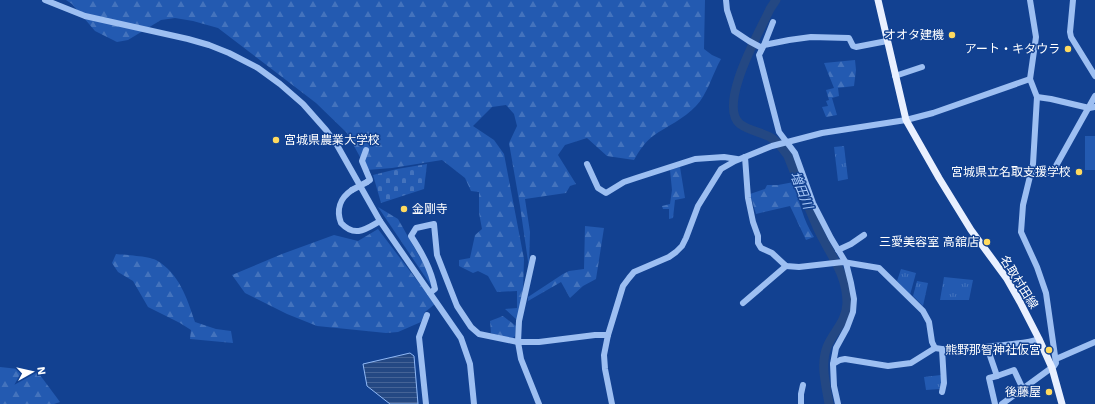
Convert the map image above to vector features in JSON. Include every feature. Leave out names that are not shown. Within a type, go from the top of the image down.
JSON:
[{"type":"main road","name":"名取村田線","points":[[878,0],[906,120],[971,230],[1007,279],[1039,339],[1052,368],[1062,404]]},
{"type":"street","points":[[45,0],[85,16],[188,39],[229,53],[258,68],[280,84],[303,104],[326,130],[346,159],[380,221],[456,330],[464,347],[472,376],[474,404]]},
{"type":"street","points":[[726,0],[727,10],[734,31],[749,41],[762,47],[811,37],[850,38],[853,46],[856,47],[887,40]]},
{"type":"street","points":[[1002,404],[1056,364],[1046,293],[1037,267],[1021,232],[1023,206],[1032,172],[1037,97],[1030,79],[1036,37],[1030,0]]},
{"type":"street","points":[[1073,0],[1070,32],[1095,76]]},
{"type":"street","points":[[773,22],[759,55],[776,123],[779,132],[799,163],[813,203],[845,262],[852,288],[854,308],[847,328],[836,348],[833,364],[834,386],[838,404]]},
{"type":"street","points":[[895,76],[922,67]]},
{"type":"street","points":[[612,404],[605,369],[604,355],[608,335],[623,286],[634,272],[669,256],[682,246],[698,206],[721,169],[738,160],[772,146],[835,131],[906,120],[933,113],[1030,79]]},
{"type":"street","points":[[1032,172],[1052,173],[1092,107],[1095,96]]},
{"type":"street","points":[[1037,97],[1092,107]]},
{"type":"street","points":[[366,150],[362,161],[370,180],[343,197],[338,212],[341,224],[351,230],[362,231],[380,221]]},
{"type":"street","points":[[587,164],[598,188],[606,193],[624,182],[695,159],[724,157],[738,160]]},
{"type":"street","points":[[745,157],[748,198],[753,222],[758,236],[758,244],[761,248],[772,253],[786,266],[799,267],[845,262],[875,267],[883,272],[926,316],[929,322],[932,342],[935,348]]},
{"type":"street","points":[[430,293],[436,289],[433,278],[429,267],[411,236],[416,228],[434,224],[437,255],[457,306],[471,327],[479,334],[518,342],[539,342],[595,335],[608,335]]},
{"type":"street","points":[[838,250],[851,244],[864,235]]},
{"type":"street","points":[[533,258],[519,321],[518,342],[521,359],[539,404]]},
{"type":"street","points":[[743,303],[786,266]]},
{"type":"street","points":[[426,404],[419,337],[427,315]]},
{"type":"street","points":[[833,364],[845,359],[888,366],[911,363],[935,348],[966,349],[1027,342],[1039,339]]},
{"type":"street","points":[[1056,359],[1095,342]]},
{"type":"street","points":[[987,347],[997,376]]},
{"type":"street","points":[[942,349],[944,383],[942,392]]},
{"type":"street","points":[[995,404],[989,378],[997,376],[1013,367],[1023,389]]},
{"type":"street","points":[[802,404],[800,394],[803,385]]},
{"type":"green space","points":[[66,0],[705,0],[704,49],[721,59],[707,90],[696,106],[681,119],[650,138],[634,160],[607,156],[587,138],[565,145],[558,155],[576,184],[570,186],[566,193],[525,199],[530,232],[529,268],[509,143],[517,126],[514,114],[506,105],[492,107],[473,126],[494,140],[504,154],[524,259],[523,291],[517,320],[505,309],[517,308],[517,291],[497,292],[488,276],[478,271],[473,273],[459,266],[459,260],[470,258],[475,235],[482,229],[479,213],[479,192],[471,191],[465,178],[442,160],[392,168],[367,170],[347,133],[316,103],[218,28],[175,18],[161,20],[128,40],[117,42],[95,31],[72,4]]},
{"type":"green space","points":[[855,60],[856,70],[854,86],[838,88],[839,96],[832,98],[837,115],[826,117],[822,107],[828,106],[826,101],[829,100],[826,90],[834,88],[824,63]]},
{"type":"green space","points":[[1085,136],[1095,136],[1095,170],[1085,170]]},
{"type":"green space","points":[[844,146],[848,179],[838,181],[834,147]]},
{"type":"green space","points":[[427,164],[424,189],[381,203],[373,175]]},
{"type":"green space","points":[[680,167],[685,198],[675,200],[673,218],[669,219],[669,209],[663,209],[662,206],[670,204],[672,190],[670,170]]},
{"type":"green space","points":[[794,182],[804,217],[814,237],[806,240],[790,206],[756,214],[750,194],[765,189],[767,185],[778,185]]},
{"type":"green space","points":[[378,207],[398,219],[429,275],[432,287]]},
{"type":"green space","points":[[585,226],[604,228],[596,279],[583,286],[570,298],[561,282],[528,301],[528,297],[563,274],[569,271],[584,269]]},
{"type":"green space","points":[[378,229],[435,304],[425,312],[421,322],[398,332],[386,333],[317,326],[287,314],[245,293],[232,275],[282,254],[334,235],[358,241]]},
{"type":"green space","points":[[116,254],[152,259],[164,265],[171,272],[181,287],[195,322],[216,329],[231,331],[233,343],[190,339],[191,330],[148,307],[133,281],[118,272],[112,263]]},
{"type":"green space","points":[[901,269],[916,273],[910,295],[897,281]]},
{"type":"green space","points":[[944,277],[973,280],[969,300],[940,300]]},
{"type":"green space","points":[[917,281],[928,283],[923,306],[913,296]]},
{"type":"green space","points":[[503,316],[516,326],[515,336],[512,339],[491,333],[490,321]]},
{"type":"green space","points":[[0,367],[37,371],[60,402],[54,404],[0,404]]},
{"type":"green space","points":[[941,375],[942,381],[940,389],[926,390],[924,377]]},
{"type":"shaded area","points":[[410,353],[414,356],[418,404],[390,404],[367,386],[363,364]]},
{"type":"waterway","name":"増田川","points":[[776,0],[750,50],[743,68],[737,85],[734,101],[734,115],[743,126],[774,140],[780,145],[788,156],[817,227],[844,282],[847,303],[846,310],[842,321],[827,347],[824,361],[824,375],[829,404]]},
{"type":"place","name":"オオタ建機","points":[[952,35]]},
{"type":"place","name":"アート・キタウラ","points":[[1068,49]]},
{"type":"place","name":"宮城県農業大学校","points":[[276,140]]},
{"type":"place","name":"宮城県立名取支援学校","points":[[1079,172]]},
{"type":"place","name":"金剛寺","points":[[404,209]]},
{"type":"place","name":"三愛美容室 高舘店","points":[[987,242]]},
{"type":"place","name":"熊野那智神社仮宮","points":[[1049,350]]},
{"type":"place","name":"後藤屋","points":[[1049,392]]}]
